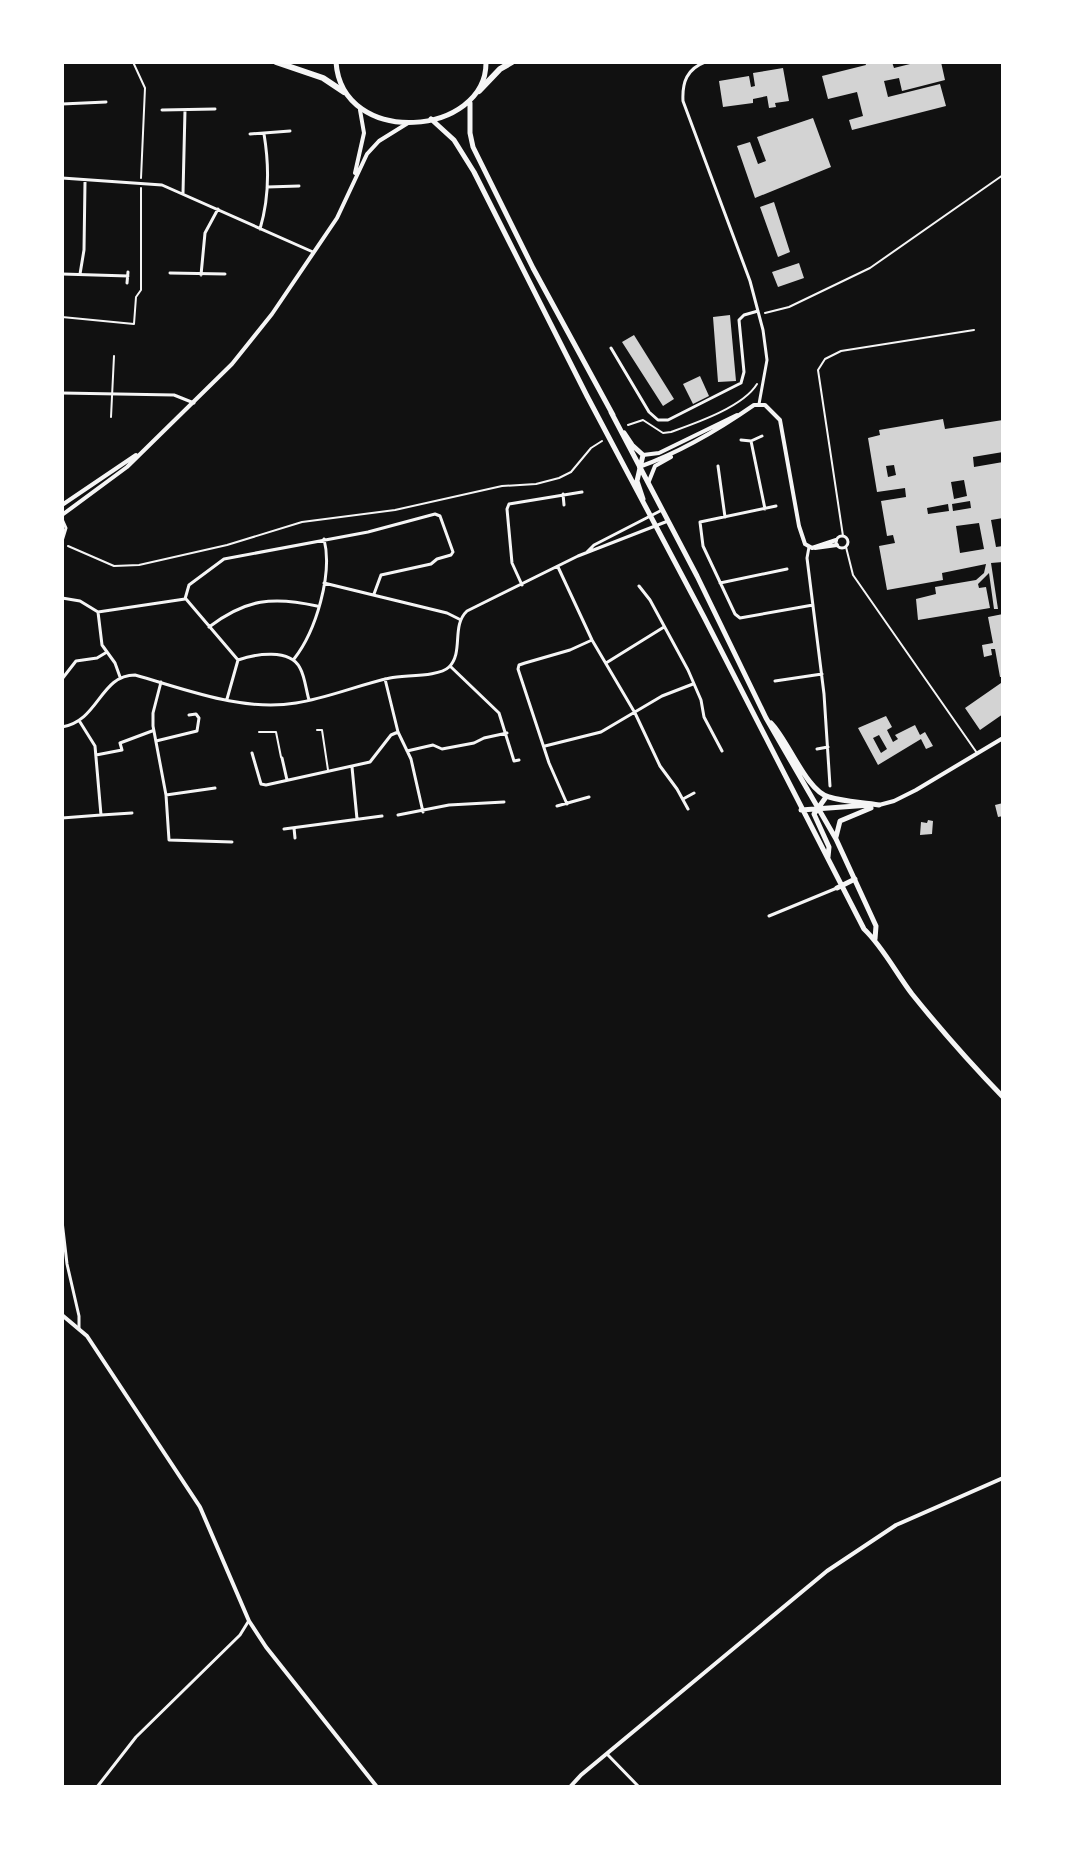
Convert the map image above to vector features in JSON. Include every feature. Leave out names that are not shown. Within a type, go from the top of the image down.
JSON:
[{"type":"highway","points":[[276,62],[323,78],[344,92]]},
{"type":"highway","points":[[479,91],[500,69],[512,62]]},
{"type":"main road","points":[[336,62],[337,78],[344,92],[360,110],[381,119],[410,122],[431,119],[470,103],[486,75],[486,62]]},
{"type":"main road","points":[[470,103],[473,147],[533,268],[668,521],[766,718],[836,839],[876,926],[875,939]]},
{"type":"main road","points":[[431,119],[454,140],[474,172],[649,517],[828,857],[839,887],[864,929],[875,939],[890,964],[946,1036],[1003,1097]]},
{"type":"main road","points":[[611,412],[632,445],[643,455],[637,481],[649,517]]},
{"type":"main road","points":[[623,466],[639,467]]},
{"type":"main road","points":[[766,718],[781,732],[814,788],[826,797],[879,805]]},
{"type":"main road","points":[[826,797],[814,814],[829,847],[828,857]]},
{"type":"main road","points":[[801,810],[879,805]]},
{"type":"main road","points":[[836,839],[840,821],[879,805]]},
{"type":"main road","points":[[839,887],[855,879]]},
{"type":"street","points":[[643,455],[659,453],[759,404],[765,383],[767,360],[750,281],[683,101],[685,78],[694,67],[705,62]]},
{"type":"street","points":[[62,104],[106,102]]},
{"type":"street","points":[[162,110],[215,109]]},
{"type":"street","points":[[183,193],[185,110]]},
{"type":"street","points":[[354,179],[364,133],[360,110]]},
{"type":"street","points":[[62,541],[66,528],[62,517],[106,485],[232,364],[264,325],[337,218],[367,154],[379,141],[410,122]]},
{"type":"street","points":[[250,134],[290,131]]},
{"type":"street","points":[[260,229],[266,203],[267,152],[264,134]]},
{"type":"street","points":[[62,178],[149,183],[183,193],[313,252]]},
{"type":"street","points":[[80,274],[84,250],[85,181]]},
{"type":"street","points":[[266,187],[299,186]]},
{"type":"street","points":[[201,275],[205,233],[218,209]]},
{"type":"street","points":[[170,273],[225,274]]},
{"type":"street","points":[[62,274],[128,274],[127,283]]},
{"type":"street","points":[[611,348],[649,412],[658,420],[668,420],[741,383],[744,372],[739,320],[758,311]]},
{"type":"street","points":[[62,393],[174,395],[194,403]]},
{"type":"street","points":[[759,404],[772,410],[780,420],[805,544],[810,548],[840,542]]},
{"type":"street","points":[[639,467],[689,445],[733,422],[739,415]]},
{"type":"street","points":[[741,440],[751,441],[762,436]]},
{"type":"street","points":[[751,441],[765,509]]},
{"type":"street","points":[[648,484],[655,466],[689,445]]},
{"type":"street","points":[[62,505],[141,453]]},
{"type":"street","points":[[718,466],[725,517]]},
{"type":"street","points":[[522,585],[512,563],[509,504],[582,492]]},
{"type":"street","points":[[563,494],[564,505]]},
{"type":"street","points":[[776,506],[700,522],[703,546],[735,614],[740,618],[813,605]]},
{"type":"street","points":[[587,552],[594,545],[662,510]]},
{"type":"street","points":[[185,599],[189,585],[224,559],[368,532],[435,514],[440,516],[453,552],[451,555],[431,564],[381,575],[374,594]]},
{"type":"street","points":[[62,727],[80,722],[120,677],[135,675],[227,699],[265,705],[309,700],[385,679],[436,673],[450,666],[455,655],[460,619],[471,608],[587,552],[668,521]]},
{"type":"street","points":[[294,660],[308,642],[324,583],[328,563],[324,539]]},
{"type":"street","points":[[810,548],[807,558],[822,674],[830,786]]},
{"type":"street","points":[[558,567],[592,640],[635,713],[660,766],[688,809]]},
{"type":"street","points":[[720,583],[787,569]]},
{"type":"street","points":[[324,583],[447,613],[460,619]]},
{"type":"street","points":[[639,586],[665,626],[722,751]]},
{"type":"street","points":[[62,598],[80,601],[98,612],[185,599]]},
{"type":"street","points":[[185,599],[238,660]]},
{"type":"street","points":[[209,627],[228,612],[266,600],[317,606]]},
{"type":"street","points":[[98,612],[102,645],[115,663],[120,677]]},
{"type":"street","points":[[606,663],[665,626]]},
{"type":"street","points":[[567,804],[518,669],[519,665],[592,640]]},
{"type":"street","points":[[62,679],[76,661],[97,658],[107,652]]},
{"type":"street","points":[[238,660],[280,655],[294,660],[300,668],[309,700]]},
{"type":"street","points":[[227,699],[238,660]]},
{"type":"street","points":[[450,666],[499,713],[514,761],[519,760]]},
{"type":"street","points":[[775,681],[822,674]]},
{"type":"street","points":[[385,679],[423,812]]},
{"type":"street","points":[[161,682],[153,713],[166,795],[169,840],[232,842]]},
{"type":"street","points":[[545,746],[601,732],[662,696],[693,684]]},
{"type":"street","points":[[156,741],[197,731],[199,718],[196,714],[189,715]]},
{"type":"street","points":[[80,722],[96,755],[101,815]]},
{"type":"street","points":[[96,755],[122,750],[120,743],[154,731]]},
{"type":"street","points":[[252,753],[261,784],[266,785],[370,762],[391,735],[398,732]]},
{"type":"street","points":[[407,751],[433,745],[442,749],[507,733]]},
{"type":"street","points":[[879,805],[916,790],[1003,738]]},
{"type":"street","points":[[817,749],[828,747]]},
{"type":"street","points":[[282,758],[287,780]]},
{"type":"street","points":[[352,767],[357,819]]},
{"type":"street","points":[[166,795],[215,788]]},
{"type":"street","points":[[683,799],[694,793]]},
{"type":"street","points":[[557,806],[589,797]]},
{"type":"street","points":[[497,802],[499,811]]},
{"type":"street","points":[[398,815],[449,805],[504,802]]},
{"type":"street","points":[[62,818],[132,813]]},
{"type":"street","points":[[284,829],[382,816]]},
{"type":"street","points":[[294,828],[295,838]]},
{"type":"street","points":[[769,916],[839,887]]},
{"type":"street","points":[[62,1221],[79,1328]]},
{"type":"street","points":[[62,1315],[79,1328],[200,1507],[249,1621],[281,1667],[377,1787]]},
{"type":"street","points":[[570,1787],[827,1571],[896,1525],[1003,1478]]},
{"type":"street","points":[[97,1787],[136,1737],[240,1635],[249,1621]]},
{"type":"street","points":[[607,1754],[639,1787]]},
{"type":"lane","points":[[974,330],[841,351],[825,359],[818,370],[818,382],[842,526],[840,542],[853,575],[978,753]]},
{"type":"lane","points":[[111,417],[114,356]]},
{"type":"lane","points":[[317,730],[322,730],[328,771]]},
{"type":"lane","points":[[259,732],[276,732],[282,758]]},
{"type":"path","points":[[133,62],[145,88],[141,180]]},
{"type":"path","points":[[764,313],[789,307],[870,268],[1003,175]]},
{"type":"path","points":[[62,317],[134,324],[136,297],[141,290],[141,191]]},
{"type":"path","points":[[628,425],[643,420],[663,433],[671,432],[736,403],[749,394],[758,382]]},
{"type":"path","points":[[68,546],[114,566],[139,565],[227,545],[302,522],[395,510],[502,486],[536,484],[559,478],[571,472],[591,448],[602,441]]},
{"type":"building","points":[[865,62],[892,62],[894,68],[918,62],[941,62],[945,80],[902,91],[899,78],[884,81],[888,97],[940,84],[946,106],[852,130],[849,120],[863,116],[857,92],[828,99],[822,76],[866,65]]},
{"type":"building","points":[[783,68],[789,101],[775,103],[776,107],[769,108],[767,96],[753,99],[753,103],[723,107],[719,81],[749,76],[751,87],[755,86],[753,73]]},
{"type":"building","points":[[813,118],[831,167],[755,198],[737,146],[750,142],[758,164],[766,161],[757,137]]},
{"type":"building","points":[[774,202],[790,252],[778,257],[760,207]]},
{"type":"building","points":[[799,263],[804,278],[778,287],[772,272]]},
{"type":"building","points":[[730,315],[736,381],[718,382],[713,317]]},
{"type":"building","points":[[634,335],[674,399],[663,406],[622,342]]},
{"type":"building","points":[[700,376],[709,396],[693,404],[683,384]]},
{"type":"building","points":[[943,419],[945,429],[1003,420],[1003,452],[973,457],[974,467],[1003,462],[1003,518],[991,520],[996,547],[1003,546],[1003,562],[991,563],[998,609],[994,609],[989,573],[978,584],[979,588],[986,587],[990,608],[918,620],[916,599],[936,594],[935,587],[976,580],[984,573],[986,564],[942,573],[943,580],[887,590],[879,546],[895,543],[893,535],[887,536],[881,501],[906,497],[905,488],[877,492],[868,438],[880,435],[879,430]],"holes":[[[894,465],[896,475],[888,477],[886,466]],[[964,480],[967,496],[954,499],[951,482]],[[970,501],[971,508],[953,511],[952,504]],[[948,504],[949,511],[928,514],[927,508]],[[979,523],[984,549],[960,553],[956,526]]]},
{"type":"building","points":[[1003,614],[1003,677],[1000,677],[995,649],[991,649],[992,655],[984,657],[982,645],[993,643],[988,617]]},
{"type":"building","points":[[1001,683],[1003,714],[980,730],[965,708]]},
{"type":"building","points":[[886,716],[892,727],[887,730],[893,742],[898,739],[895,735],[915,725],[920,735],[925,732],[933,746],[926,749],[921,739],[878,765],[858,728]],"holes":[[[879,735],[887,749],[881,753],[873,738]]]},
{"type":"building","points":[[1003,803],[1003,816],[998,817],[995,805]]},
{"type":"building","points":[[928,820],[933,821],[932,834],[920,835],[921,822],[927,823]]}]
